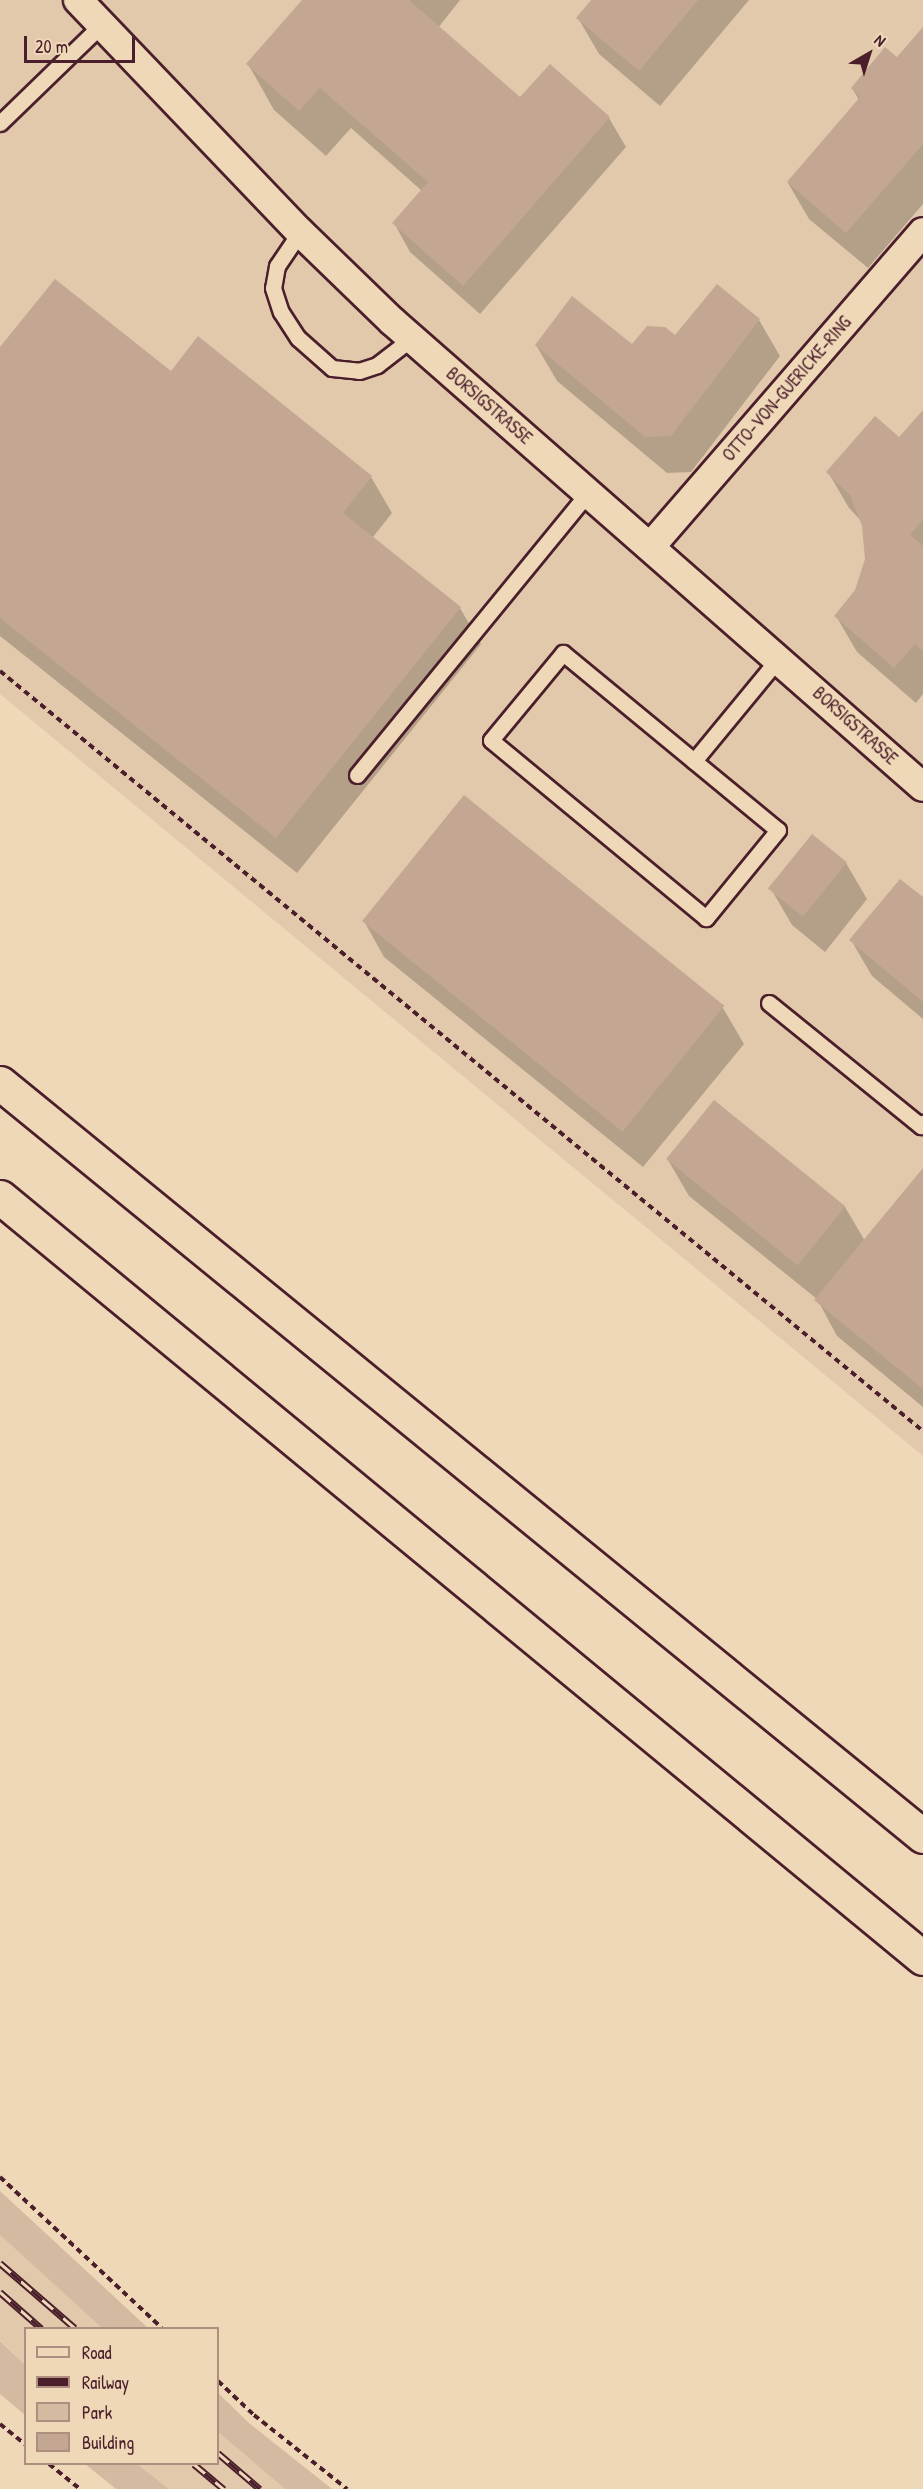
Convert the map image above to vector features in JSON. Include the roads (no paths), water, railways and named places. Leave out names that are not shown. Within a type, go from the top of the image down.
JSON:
[{"type":"highway","points":[[0,1083],[923,1836]]},
{"type":"highway","points":[[0,1197],[918,1956]]},
{"type":"highway","points":[[781,1720],[923,1809]]},
{"type":"street","name":"BORSIGSTRASSE","points":[[78,0],[300,232],[412,338],[779,658],[923,787]]},
{"type":"street","name":"OTTO-VON-GUERICKE-RING","points":[[651,546],[923,232]]},
{"type":"lane","points":[[0,123],[101,25]]},
{"type":"lane","points":[[300,232],[277,266],[273,288],[280,312],[298,338],[332,368],[359,371],[377,365],[412,338]]},
{"type":"lane","points":[[357,775],[589,492]]},
{"type":"lane","points":[[563,653],[694,761],[778,830],[706,918],[491,740],[563,653]]},
{"type":"lane","points":[[694,761],[779,658]]},
{"type":"lane","points":[[770,1003],[921,1126],[923,1123]]},
{"type":"railway","points":[[0,2263],[74,2327]]},
{"type":"railway","points":[[0,2292],[40,2327]]},
{"type":"railway","points":[[219,2454],[260,2489]]},
{"type":"railway","points":[[195,2465],[224,2489]]}]
